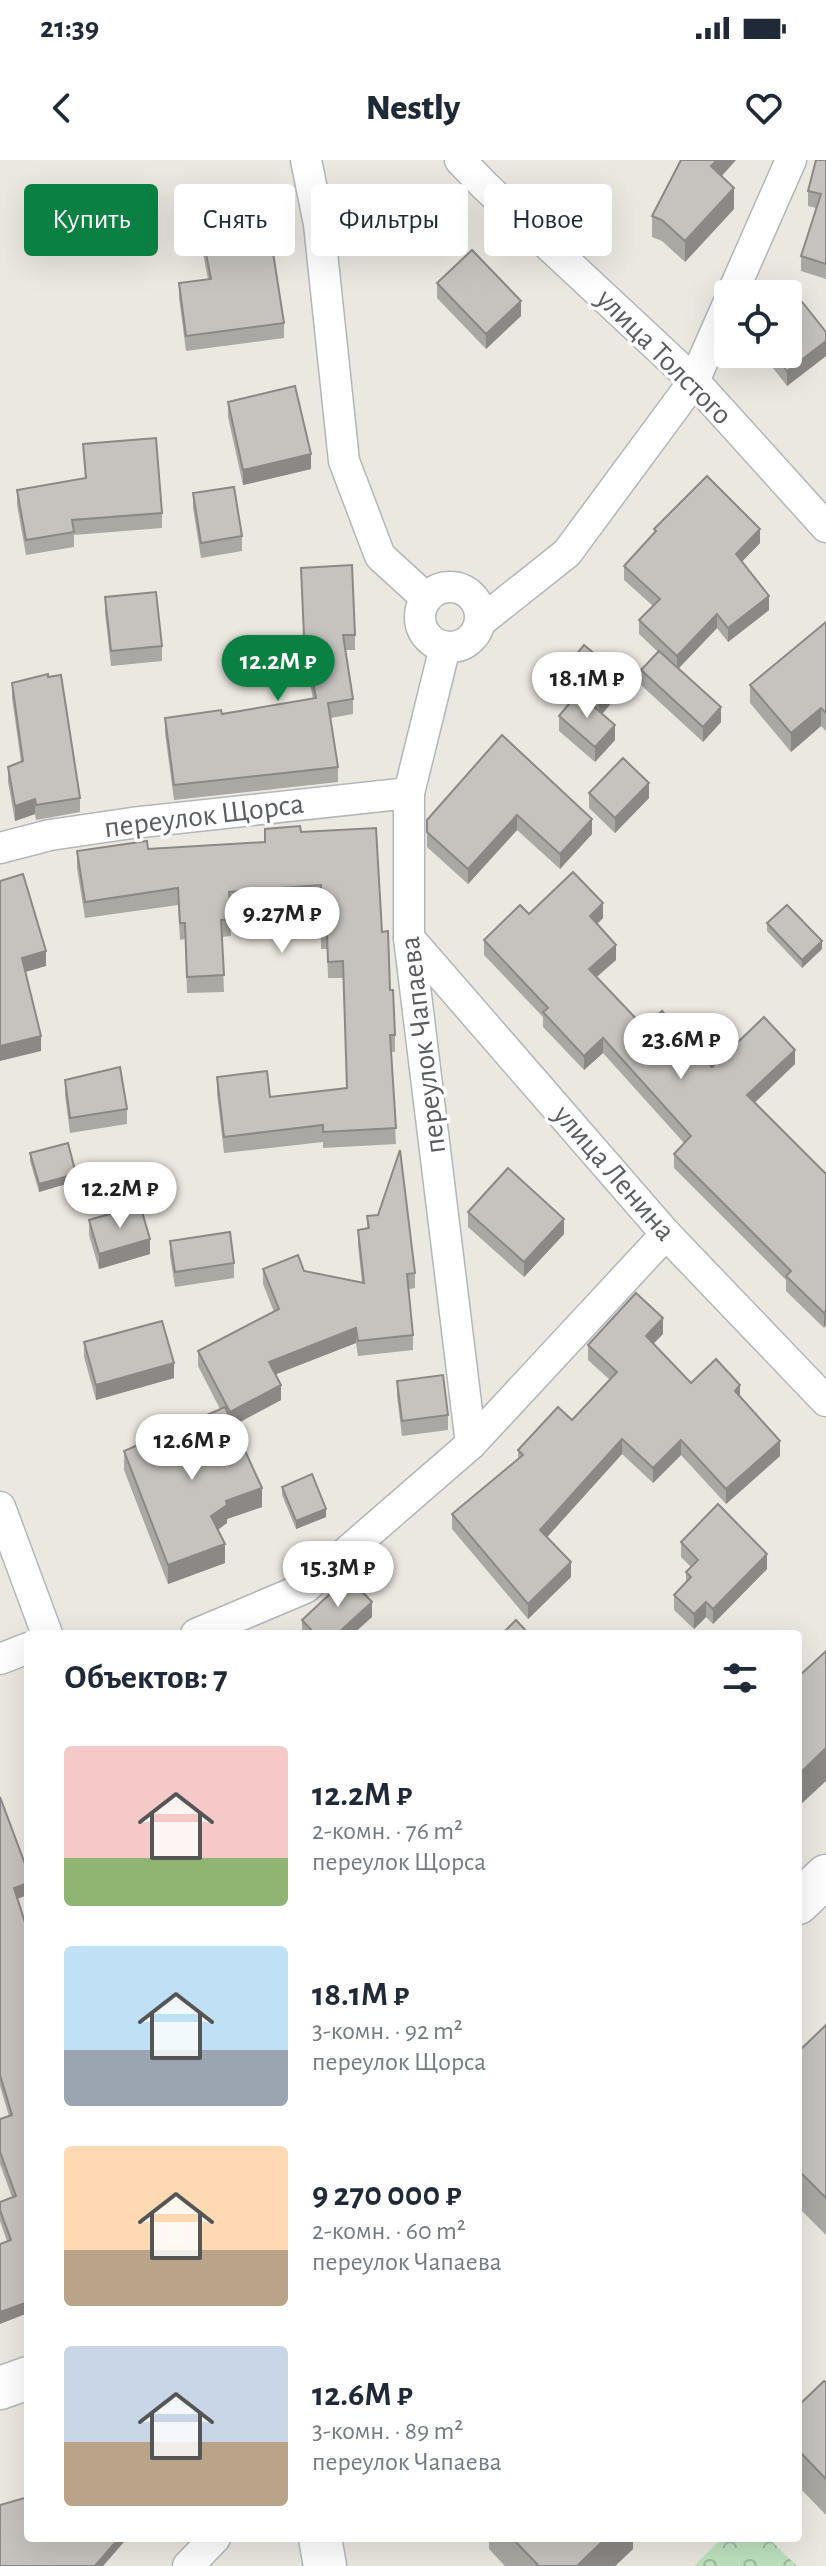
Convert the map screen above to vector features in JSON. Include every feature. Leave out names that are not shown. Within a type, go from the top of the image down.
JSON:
[{"type":"main road","points":[[802,1899],[826,1876]]},
{"type":"main road","points":[[0,2388],[24,2379]]},
{"type":"main road","points":[[321,2542],[325,2566]]},
{"type":"street","points":[[306,160],[319,224],[344,461],[380,556],[426,598]]},
{"type":"street","name":"улица Толстого","points":[[460,160],[694,381],[826,527]]},
{"type":"street","points":[[738,280],[791,160]]},
{"type":"street","points":[[480,622],[567,553],[694,381],[714,336]]},
{"type":"street","points":[[453,586],[463,589],[477,602],[480,622],[477,631],[463,645],[445,647],[435,644],[421,628],[421,607],[426,598],[453,586]]},
{"type":"street","name":"переулок Чапаева","points":[[445,647],[409,793],[409,938],[471,1444]]},
{"type":"street","name":"переулок Щорса","points":[[0,848],[50,835],[132,823],[409,793]]},
{"type":"street","name":"улица Ленина","points":[[409,938],[666,1234],[826,1401]]},
{"type":"street","points":[[205,1630],[305,1588],[471,1444],[666,1234]]},
{"type":"street","points":[[0,1507],[46,1630]]},
{"type":"street","points":[[0,1659],[24,1650]]},
{"type":"street","points":[[188,2566],[211,2542]]},
{"type":"green space","points":[[718,2542],[772,2542],[797,2566],[694,2566]]},
{"type":"building","points":[[681,160],[717,160],[711,166],[734,188],[685,241],[662,220],[652,216]]},
{"type":"building","points":[[816,160],[826,160],[826,264],[801,256],[821,194],[808,191]]},
{"type":"building","points":[[472,250],[521,301],[486,334],[437,283]]},
{"type":"building","points":[[206,256],[274,256],[284,323],[186,336],[179,283],[211,279]]},
{"type":"building","points":[[802,302],[826,332],[826,341],[802,359]]},
{"type":"building","points":[[295,386],[311,454],[243,470],[228,402]]},
{"type":"building","points":[[156,438],[162,513],[72,520],[74,532],[26,540],[17,490],[86,478],[83,444]]},
{"type":"building","points":[[707,476],[760,529],[736,554],[769,596],[728,628],[717,614],[677,656],[639,620],[660,599],[624,566],[656,531],[654,529]]},
{"type":"building","points":[[234,487],[242,536],[201,543],[193,493]]},
{"type":"building","points":[[352,565],[355,635],[343,635],[353,699],[328,703],[338,767],[174,785],[165,718],[221,710],[222,714],[316,698],[304,636],[301,568]]},
{"type":"building","points":[[156,592],[162,646],[111,651],[105,597]]},
{"type":"building","points":[[826,622],[826,713],[821,708],[791,733],[750,685]]},
{"type":"building","points":[[584,645],[621,676],[599,703],[562,672]]},
{"type":"building","points":[[659,651],[721,707],[703,727],[641,670]]},
{"type":"building","points":[[48,674],[48,677],[61,675],[80,798],[36,805],[35,799],[15,806],[8,767],[23,761],[12,683]]},
{"type":"building","points":[[578,693],[615,725],[595,747],[559,716]]},
{"type":"building","points":[[502,735],[592,819],[560,854],[517,815],[468,869],[427,832],[427,820]]},
{"type":"building","points":[[623,758],[649,783],[615,818],[589,793]]},
{"type":"building","points":[[300,826],[301,832],[376,828],[382,932],[388,931],[390,990],[393,990],[395,1035],[390,1035],[396,1128],[323,1132],[323,1125],[224,1137],[217,1077],[267,1071],[270,1097],[347,1088],[343,961],[328,962],[327,933],[321,933],[321,885],[229,892],[231,919],[221,920],[224,975],[187,977],[185,923],[180,923],[178,888],[85,902],[77,851],[147,841],[148,849],[265,842],[265,829]]},
{"type":"building","points":[[573,872],[603,903],[590,916],[616,945],[589,969],[644,1027],[662,1011],[712,1067],[764,1017],[795,1050],[747,1095],[826,1174],[824,1313],[786,1276],[791,1271],[674,1154],[691,1136],[603,1038],[584,1056],[543,1012],[548,1008],[484,940],[520,905],[529,914]]},
{"type":"building","points":[[23,874],[46,951],[22,958],[41,1036],[0,1046],[0,881]]},
{"type":"building","points":[[787,905],[822,941],[802,960],[767,923]]},
{"type":"building","points":[[120,1067],[127,1109],[70,1118],[65,1080]]},
{"type":"building","points":[[68,1143],[76,1174],[39,1184],[30,1153]]},
{"type":"building","points":[[400,1150],[415,1273],[407,1274],[413,1335],[358,1341],[356,1328],[269,1362],[281,1385],[230,1412],[198,1351],[279,1309],[263,1269],[298,1255],[304,1271],[364,1283],[358,1230],[369,1228],[367,1216],[378,1215]]},
{"type":"building","points":[[508,1168],[564,1219],[524,1262],[468,1212]]},
{"type":"building","points":[[140,1205],[150,1239],[99,1254],[89,1220]]},
{"type":"building","points":[[230,1232],[234,1263],[175,1272],[170,1241]]},
{"type":"building","points":[[636,1293],[663,1318],[646,1336],[691,1383],[716,1359],[740,1385],[735,1391],[780,1441],[726,1489],[681,1440],[653,1468],[622,1439],[540,1530],[571,1562],[528,1604],[452,1514],[523,1455],[518,1450],[558,1407],[572,1420],[617,1372],[588,1345]]},
{"type":"building","points":[[162,1321],[174,1363],[96,1385],[84,1342]]},
{"type":"building","points":[[443,1375],[448,1415],[402,1421],[397,1381]]},
{"type":"building","points":[[225,1407],[262,1488],[226,1501],[227,1505],[211,1516],[225,1544],[168,1565],[124,1451]]},
{"type":"building","points":[[312,1474],[326,1509],[296,1521],[282,1487]]},
{"type":"building","points":[[718,1504],[767,1554],[713,1609],[706,1602],[694,1614],[674,1595],[691,1577],[686,1572],[698,1560],[681,1542]]},
{"type":"building","points":[[348,1577],[372,1602],[341,1630],[311,1630],[302,1620]]},
{"type":"building","points":[[516,1620],[525,1630],[506,1630]]},
{"type":"building","points":[[826,1651],[826,1748],[802,1771],[802,1673]]},
{"type":"building","points":[[0,1797],[24,1861],[24,1884],[14,1888],[24,1919],[24,2303],[0,2312],[0,2244],[11,2240],[0,2202],[16,2196],[0,2152],[0,2119],[12,2115],[0,2075]]},
{"type":"building","points":[[826,2025],[826,2198],[802,2174],[802,2048]]},
{"type":"building","points":[[826,2382],[826,2479],[802,2454],[802,2402]]},
{"type":"building","points":[[24,2498],[24,2542],[116,2542],[95,2566],[0,2566],[0,2505]]},
{"type":"building","points":[[516,2542],[602,2542],[577,2566],[539,2566]]}]
